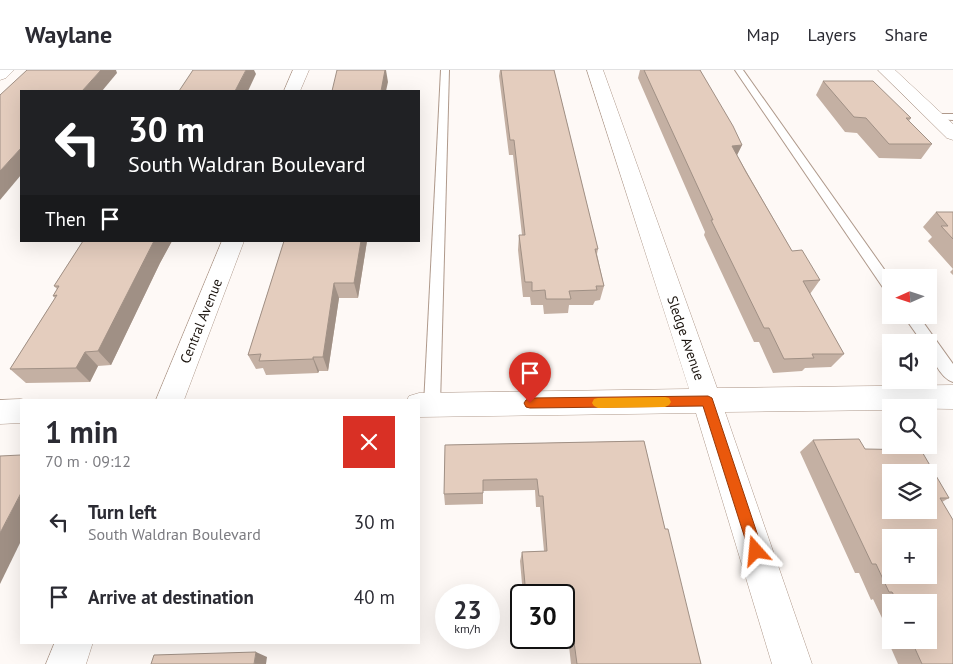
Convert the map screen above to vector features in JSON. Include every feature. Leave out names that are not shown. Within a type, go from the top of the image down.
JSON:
[{"type":"street","points":[[0,76],[6,70]]},
{"type":"street","points":[[292,90],[301,70]]},
{"type":"street","name":"Sledge Avenue","points":[[595,70],[708,401],[792,664]]},
{"type":"street","points":[[886,70],[953,134]]},
{"type":"street","name":"Central Avenue","points":[[170,399],[233,242]]},
{"type":"street","points":[[425,405],[953,397]]},
{"type":"street","points":[[0,412],[20,411]]},
{"type":"street","points":[[66,664],[73,644]]},
{"type":"lane","points":[[425,405],[445,70]]},
{"type":"lane","points":[[739,70],[882,276]]},
{"type":"lane","points":[[935,117],[953,117]]},
{"type":"lane","points":[[916,324],[953,376]]},
{"type":"building","points":[[27,70],[101,70],[83,90],[20,90],[20,149],[0,171],[0,95]]},
{"type":"building","points":[[193,70],[246,70],[236,90],[180,90]]},
{"type":"building","points":[[337,70],[385,70],[381,90],[332,90]]},
{"type":"building","points":[[501,70],[554,70],[598,249],[595,249],[604,286],[596,286],[597,290],[569,291],[571,299],[546,299],[545,290],[532,291],[532,282],[525,282],[519,235],[525,235],[514,140],[510,140]]},
{"type":"building","points":[[644,70],[700,70],[742,145],[732,146],[746,172],[792,251],[802,250],[820,280],[803,281],[844,354],[812,354],[814,358],[784,359],[769,328],[764,328],[711,220],[713,220]]},
{"type":"building","points":[[823,81],[873,81],[911,118],[906,118],[932,144],[889,144],[866,118],[854,117]]},
{"type":"building","points":[[936,212],[953,212],[953,239],[941,226],[948,226]]},
{"type":"building","points":[[82,242],[153,242],[98,351],[85,352],[76,368],[10,369],[57,295],[53,296],[59,286],[54,286]]},
{"type":"building","points":[[284,242],[361,242],[354,283],[334,283],[323,357],[259,361],[261,354],[248,355]]},
{"type":"building","points":[[859,439],[865,449],[882,449],[882,454],[923,454],[929,464],[882,464],[882,519],[937,519],[937,477],[949,498],[940,498],[953,520],[953,664],[922,664],[915,649],[937,649],[937,594],[893,594],[889,592],[885,584],[937,584],[937,529],[882,529],[882,577],[876,564],[872,564],[813,440]]},
{"type":"building","points":[[644,441],[701,664],[577,664],[575,649],[575,584],[525,584],[522,552],[547,551],[543,496],[539,496],[537,479],[483,480],[483,493],[444,494],[445,445]]},
{"type":"building","points":[[20,455],[20,495],[0,533],[0,456]]},
{"type":"building","points":[[256,652],[254,664],[151,664],[154,655]]},
{"type":"slow traffic","points":[[598,403],[665,402]]},
{"type":"route","points":[[530,403],[708,401],[756,551]]}]
